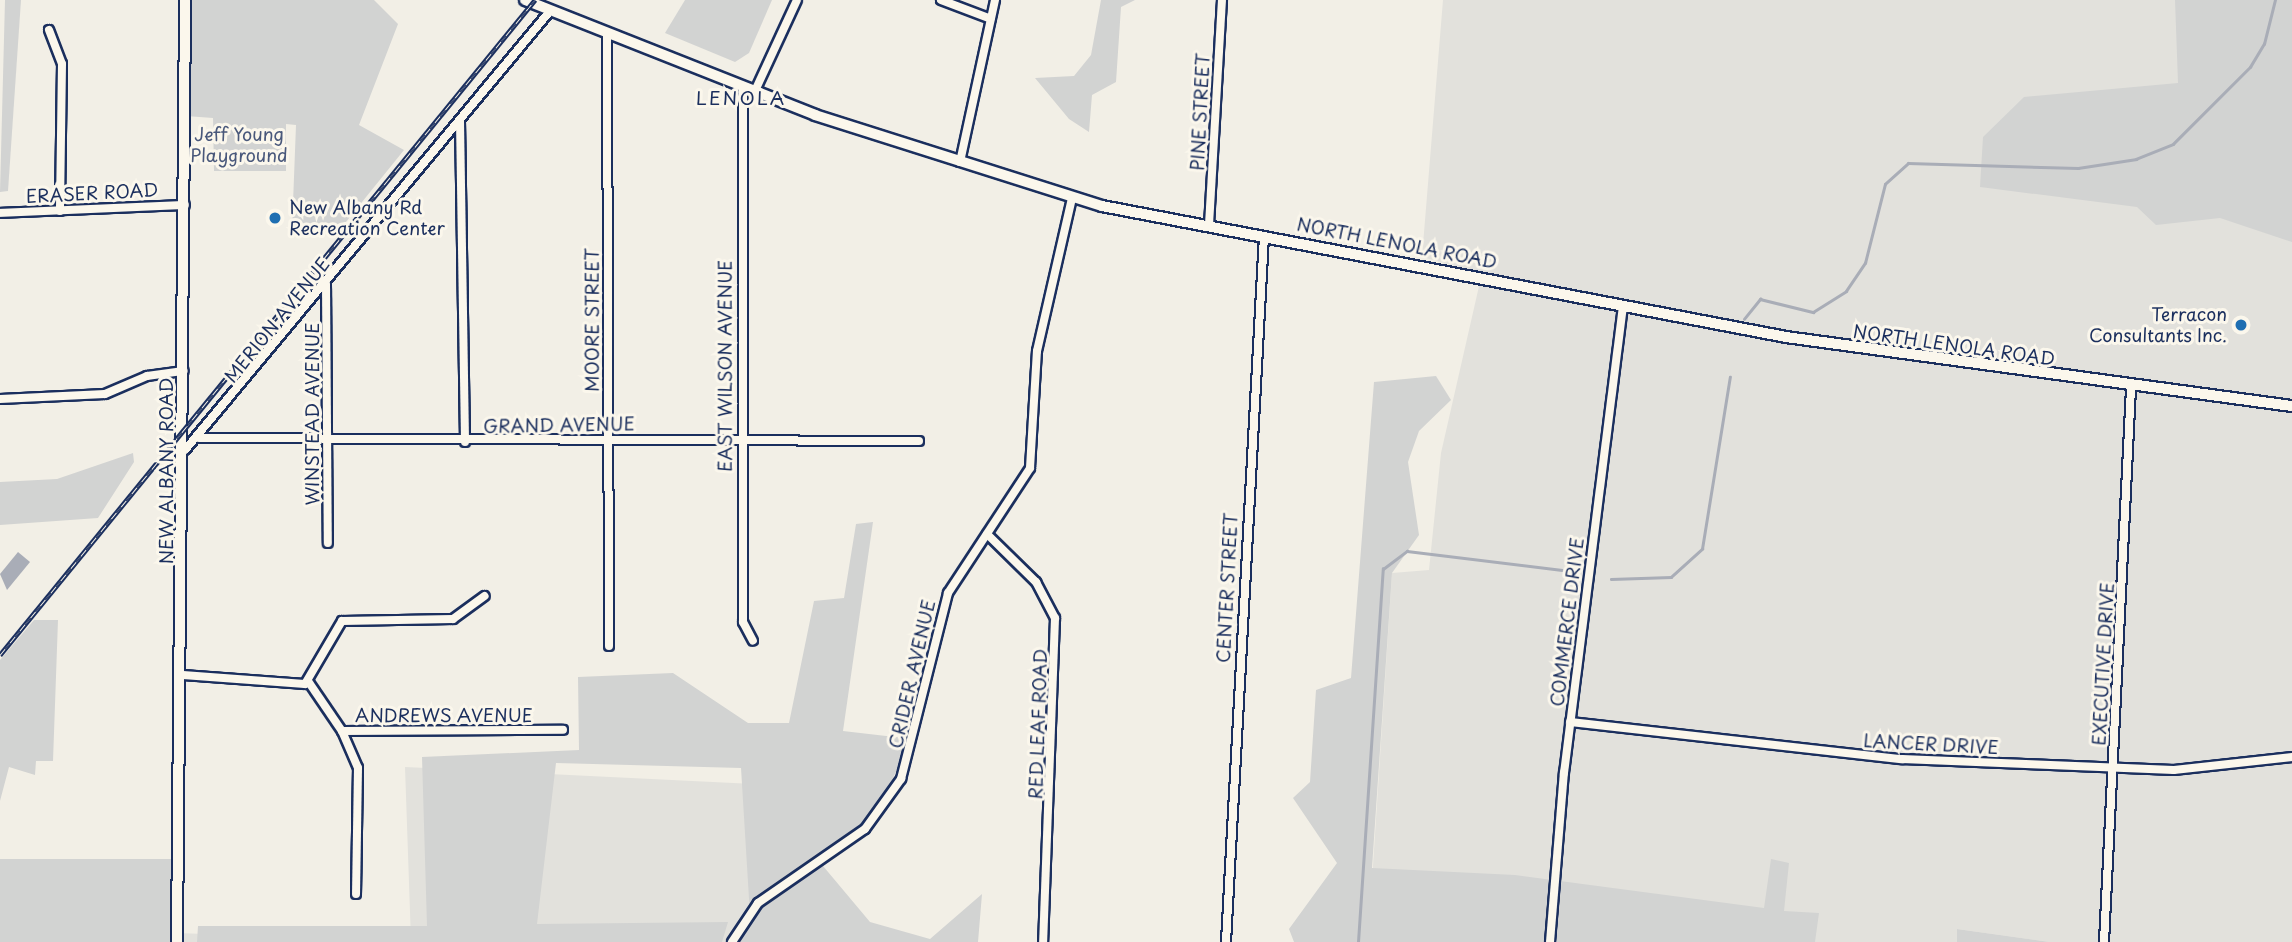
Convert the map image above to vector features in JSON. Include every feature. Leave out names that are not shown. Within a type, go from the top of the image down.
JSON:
[{"type":"main road","name":"NEW ALBANY ROAD","points":[[177,942],[185,450],[185,0]]},
{"type":"main road","name":"NORTH LENOLA ROAD","points":[[525,0],[754,93],[1072,198],[1623,307],[2131,387],[2292,406]]},
{"type":"street","points":[[754,93],[797,0]]},
{"type":"street","points":[[941,0],[991,19]]},
{"type":"street","points":[[960,162],[995,0]]},
{"type":"street","name":"PINE STREET","points":[[1209,225],[1222,0]]},
{"type":"street","name":"MERION AVENUE","points":[[185,450],[199,438],[551,11]]},
{"type":"street","points":[[49,30],[62,64],[60,211]]},
{"type":"street","name":"MOORE STREET","points":[[607,35],[609,646]]},
{"type":"street","name":"EAST WILSON AVENUE","points":[[743,89],[743,622],[753,641]]},
{"type":"street","points":[[460,121],[465,442]]},
{"type":"street","name":"CRIDER AVENUE","points":[[732,942],[758,904],[852,841],[895,792],[944,605],[987,534],[1021,490],[1033,457],[1037,351],[1072,198]]},
{"type":"street","name":"ERASER ROAD","points":[[0,213],[185,205]]},
{"type":"street","name":"CENTER STREET","points":[[1226,942],[1264,236]]},
{"type":"street","name":"WINSTEAD AVENUE","points":[[326,284],[328,543]]},
{"type":"street","name":"COMMERCE DRIVE","points":[[1550,942],[1570,722],[1623,307]]},
{"type":"street","points":[[0,400],[105,394],[147,376],[184,371]]},
{"type":"street","name":"EXECUTIVE DRIVE","points":[[2105,942],[2131,387]]},
{"type":"street","name":"GRAND AVENUE","points":[[199,438],[329,442],[919,441]]},
{"type":"street","name":"RED LEAF ROAD","points":[[987,534],[1036,582],[1055,618],[1043,942]]},
{"type":"street","points":[[183,675],[308,681],[342,621],[453,619],[485,596]]},
{"type":"street","name":"ANDREWS AVENUE","points":[[308,681],[342,731],[564,730]]},
{"type":"street","name":"LANCER DRIVE","points":[[1570,722],[1852,756],[2114,768],[2200,769],[2292,757]]},
{"type":"street","points":[[342,731],[358,768],[356,894]]},
{"type":"shaded area","points":[[1443,0],[2292,0],[2292,942],[2050,942],[1957,929],[1957,942],[1368,942],[1392,573],[1429,570],[1441,453],[1482,273],[1422,257]]},
{"type":"shaded area","points":[[18,552],[30,562],[7,590],[0,574]]},
{"type":"shaded area","points":[[405,767],[797,786],[803,874],[732,942],[176,942],[176,933],[411,941]]},
{"type":"green space","points":[[5,0],[21,0],[8,191],[0,192]]},
{"type":"green space","name":"Jeff Young Playground","points":[[186,0],[374,0],[398,24],[359,125],[404,150],[337,233],[292,229],[296,125],[286,124],[286,171],[214,171],[213,118],[186,116]]},
{"type":"green space","points":[[685,0],[772,0],[749,53],[735,62],[665,33]]},
{"type":"green space","points":[[1101,0],[1135,0],[1121,7],[1116,82],[1092,95],[1089,132],[1069,119],[1035,78],[1074,76],[1091,55]]},
{"type":"green space","points":[[2175,0],[2292,0],[2292,242],[2220,218],[2156,225],[2137,207],[1980,187],[1983,137],[2024,97],[2178,83]]},
{"type":"green space","points":[[1436,376],[1451,400],[1419,431],[1408,462],[1419,535],[1392,573],[1372,868],[1515,875],[1764,908],[1771,859],[1789,863],[1784,911],[1819,913],[1815,942],[1294,942],[1289,929],[1337,863],[1293,798],[1310,782],[1316,690],[1351,678],[1374,382]]},
{"type":"green space","points":[[133,453],[134,462],[98,518],[0,525],[0,482],[57,479]]},
{"type":"green space","points":[[873,522],[843,731],[912,739],[871,823],[818,860],[870,922],[930,939],[982,894],[978,942],[735,942],[750,915],[741,768],[556,763],[537,924],[728,922],[722,942],[197,942],[198,926],[427,926],[422,757],[579,750],[578,677],[673,673],[748,723],[789,723],[814,601],[844,598],[856,524]]},
{"type":"green space","points":[[34,620],[58,620],[53,761],[36,761],[35,775],[9,767],[0,801],[0,660]]},
{"type":"green space","points":[[0,859],[179,859],[179,942],[0,942]]},
{"type":"green space","points":[[1957,929],[2050,942],[1957,942]]},
{"type":"waterway","points":[[1744,319],[1760,299],[1813,312],[1846,291],[1865,263],[1885,184],[1908,163],[2078,168],[2136,159],[2173,144],[2250,67],[2264,44],[2275,0]]},
{"type":"waterway","points":[[1611,579],[1671,577],[1702,549],[1730,377]]},
{"type":"waterway","points":[[1358,942],[1383,569],[1407,551],[1562,570]]},
{"type":"railway","points":[[0,655],[535,0]]},
{"type":"place","name":"New Albany Rd Recreation Center","points":[[275,218]]},
{"type":"place","name":"Terracon Consultants Inc.","points":[[2241,325]]},
{"type":"district","name":"LENOLA","points":[[741,98]]}]
